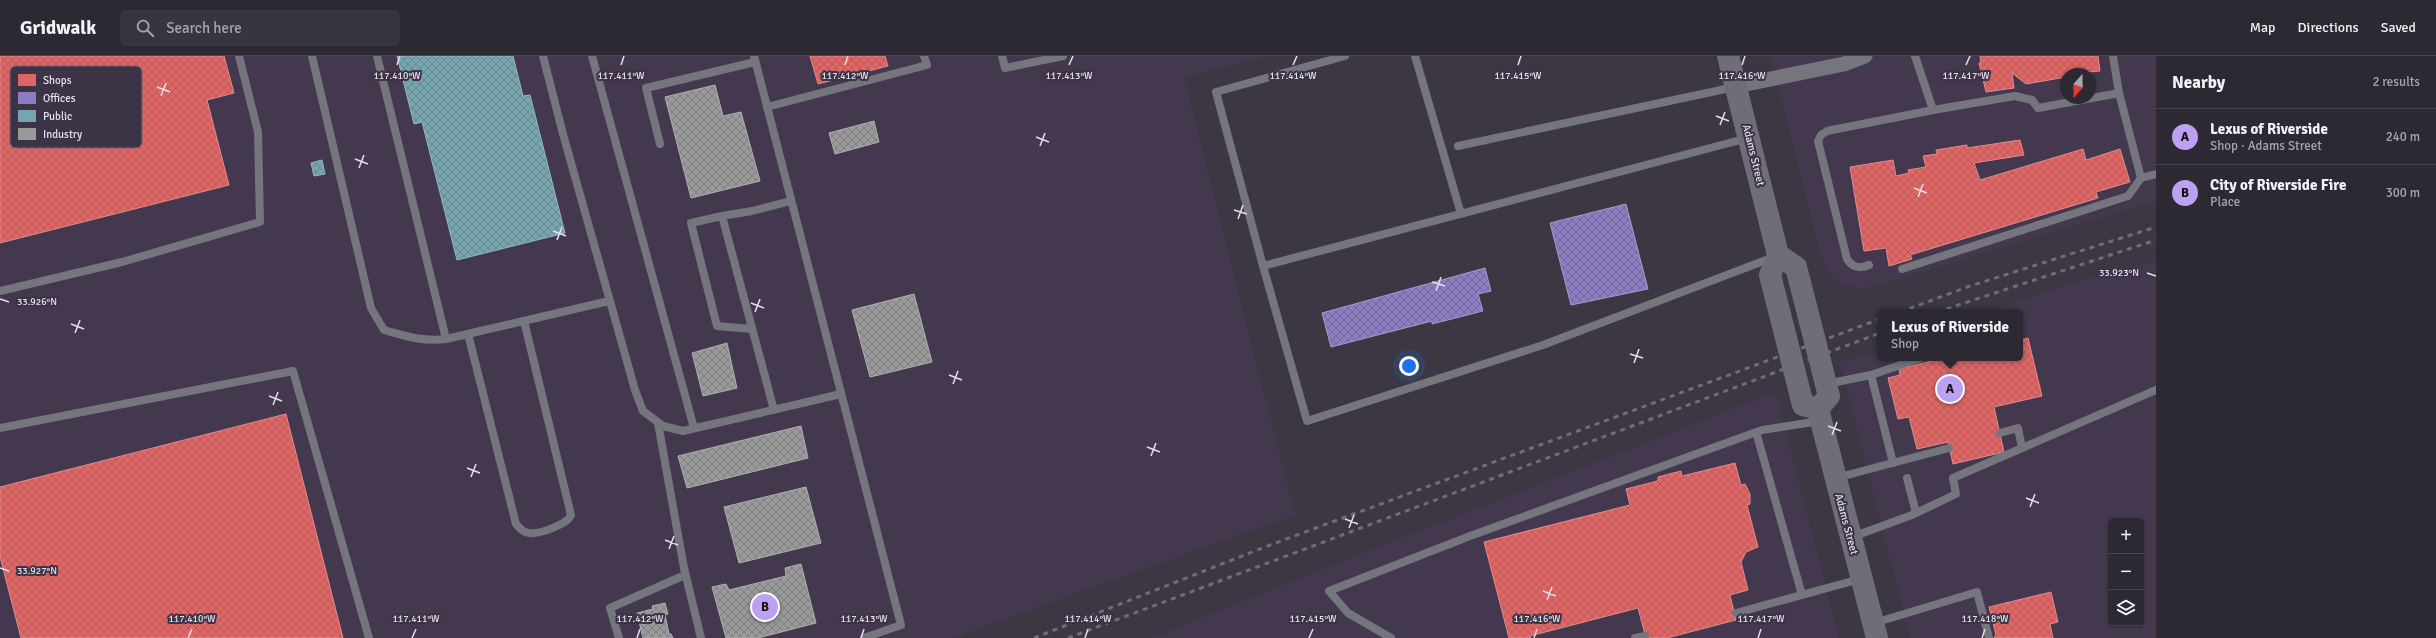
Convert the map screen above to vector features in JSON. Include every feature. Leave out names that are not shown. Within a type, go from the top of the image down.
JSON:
[{"type":"main road","name":"Adams Street","points":[[1728,56],[1778,255]]},
{"type":"main road","points":[[1778,255],[1796,266],[1826,384],[1829,396],[1819,415],[1804,405],[1789,353],[1770,275],[1778,255]]},
{"type":"main road","name":"Adams Street","points":[[1819,415],[1875,631]]},
{"type":"street","points":[[1736,86],[1844,64],[1865,56]]},
{"type":"lane","points":[[0,290],[122,262],[260,222],[258,132],[239,56]]},
{"type":"lane","points":[[312,56],[371,308],[384,330],[424,340],[446,339],[609,301]]},
{"type":"lane","points":[[378,56],[446,339]]},
{"type":"lane","points":[[543,56],[562,134],[634,390],[643,411],[663,426],[683,431],[841,394]]},
{"type":"lane","points":[[592,56],[694,428]]},
{"type":"lane","points":[[767,107],[927,65],[924,56]]},
{"type":"lane","points":[[1002,56],[1005,68],[1063,56]]},
{"type":"lane","points":[[1345,56],[1216,92],[1307,421],[1543,345],[1778,255]]},
{"type":"lane","points":[[1415,56],[1461,214]]},
{"type":"lane","points":[[1915,56],[1933,110]]},
{"type":"lane","points":[[2113,56],[2119,93],[2141,178]]},
{"type":"lane","points":[[660,144],[646,88],[755,59],[901,625],[864,638]]},
{"type":"lane","points":[[1458,146],[1736,86]]},
{"type":"lane","points":[[1869,265],[1857,267],[1851,265],[1847,259],[1818,141],[1821,135],[1827,131],[1933,110],[2015,96],[2032,100],[2038,108],[2119,93]]},
{"type":"lane","points":[[1263,266],[1749,138]]},
{"type":"lane","points":[[1902,268],[2128,196],[2141,178],[2156,174]]},
{"type":"lane","points":[[752,329],[717,326],[691,223],[752,211],[791,201]]},
{"type":"lane","points":[[722,216],[774,410]]},
{"type":"lane","points":[[468,334],[516,524],[521,530],[530,534],[564,524],[571,515],[524,321]]},
{"type":"lane","points":[[1826,384],[1872,375],[1912,361]]},
{"type":"lane","points":[[0,428],[293,371],[369,638]]},
{"type":"lane","points":[[1872,375],[1893,463]]},
{"type":"lane","points":[[1851,538],[1956,494],[1953,478],[2156,390]]},
{"type":"lane","points":[[1391,638],[1348,613],[1329,591],[1470,536],[1756,432],[1819,415]]},
{"type":"lane","points":[[658,423],[685,575],[701,638]]},
{"type":"lane","points":[[2000,433],[2018,428],[2022,448]]},
{"type":"lane","points":[[1756,432],[1802,595]]},
{"type":"lane","points":[[1836,478],[1949,448]]},
{"type":"lane","points":[[1907,478],[1916,512]]},
{"type":"lane","points":[[619,638],[610,608],[685,575]]},
{"type":"lane","points":[[1736,613],[1862,578]]},
{"type":"lane","points":[[1875,631],[1977,592],[1989,638]]},
{"type":"lane","points":[[1635,638],[1645,636]]},
{"type":"shaded area","points":[[0,56],[1268,56],[1184,77],[1295,515],[953,638],[0,638]]},
{"type":"shaded area","points":[[1770,56],[2156,56],[2156,201],[1865,289],[1844,285],[1827,272],[1821,256]]},
{"type":"shaded area","points":[[2156,262],[2156,638],[1910,638],[1840,363],[1877,350],[1877,361],[2023,361],[2023,309],[1996,309],[2081,280]]},
{"type":"shaded area","points":[[1776,392],[1839,638],[1152,638],[1348,559]]},
{"type":"building: Shops","points":[[0,56],[224,56],[234,93],[207,100],[229,185],[0,243]]},
{"type":"building: Shops","points":[[810,56],[885,56],[888,66],[818,84]]},
{"type":"building: Shops","points":[[1980,56],[2098,56],[2100,71],[2096,71],[2096,68],[2060,68],[2060,78],[2026,84],[2012,73],[2014,88],[1986,92],[1979,63],[1981,63]]},
{"type":"building: Shops","points":[[2020,140],[2024,155],[1974,163],[1980,180],[2083,149],[2086,160],[2120,149],[2130,182],[2096,192],[2098,198],[1910,255],[1912,259],[1889,266],[1886,248],[1864,251],[1850,167],[1893,160],[1896,176],[1909,173],[1908,170],[1926,167],[1923,156],[1937,154],[1936,150],[1967,145],[1967,148]]},
{"type":"building: Shops","points":[[2028,338],[2042,396],[1994,407],[2004,452],[1953,464],[1948,442],[1917,449],[1909,417],[1898,419],[1888,378],[1900,375],[1899,369],[1932,361],[2023,361],[2023,339]]},
{"type":"building: Shops","points":[[286,414],[343,638],[21,638],[0,557],[0,487]]},
{"type":"building: Shops","points":[[1735,463],[1741,485],[1745,484],[1750,494],[1750,504],[1747,505],[1758,547],[1746,552],[1741,562],[1748,590],[1730,595],[1736,620],[1667,638],[1646,638],[1638,608],[1530,636],[1531,638],[1509,638],[1484,542],[1630,505],[1626,489],[1658,481],[1658,477],[1681,471],[1682,476]]},
{"type":"building: Shops","points":[[2051,592],[2058,622],[2050,624],[2053,638],[1994,638],[1996,635],[1989,607]]},
{"type":"building: Offices","points":[[1626,204],[1648,289],[1571,305],[1550,223]]},
{"type":"building: Offices","points":[[1485,268],[1491,291],[1478,294],[1483,311],[1432,324],[1432,321],[1331,347],[1322,313]]},
{"type":"building: Public","points":[[397,56],[513,56],[523,96],[530,95],[565,233],[457,260],[422,122],[414,124]]},
{"type":"building: Public","points":[[322,160],[325,174],[314,176],[311,163]]},
{"type":"building: Industry","points":[[715,85],[723,116],[741,112],[760,181],[691,198],[665,97]]},
{"type":"building: Industry","points":[[874,121],[879,142],[835,154],[829,133]]},
{"type":"building: Industry","points":[[914,294],[932,362],[870,377],[852,310]]},
{"type":"building: Industry","points":[[727,343],[737,388],[703,396],[692,353]]},
{"type":"building: Industry","points":[[801,426],[808,458],[687,488],[678,456]]},
{"type":"building: Industry","points":[[806,487],[821,543],[739,563],[724,507]]},
{"type":"building: Industry","points":[[801,564],[816,623],[758,638],[726,638],[712,587],[726,584],[729,590],[786,576],[785,568]]},
{"type":"building: Industry","points":[[665,603],[668,614],[665,615],[669,634],[671,634],[673,638],[643,638],[637,613],[653,609],[652,606]]},
{"type":"railway","points":[[1908,309],[1970,286],[2156,227]]},
{"type":"railway","points":[[1946,309],[2156,240]]},
{"type":"railway","points":[[1034,638],[1270,545],[1877,320]]},
{"type":"railway","points":[[1068,638],[1877,334]]},
{"type":"place","name":"Lexus of Riverside","points":[[1950,389]]},
{"type":"place","name":"City of Riverside Fire","points":[[765,607]]}]
